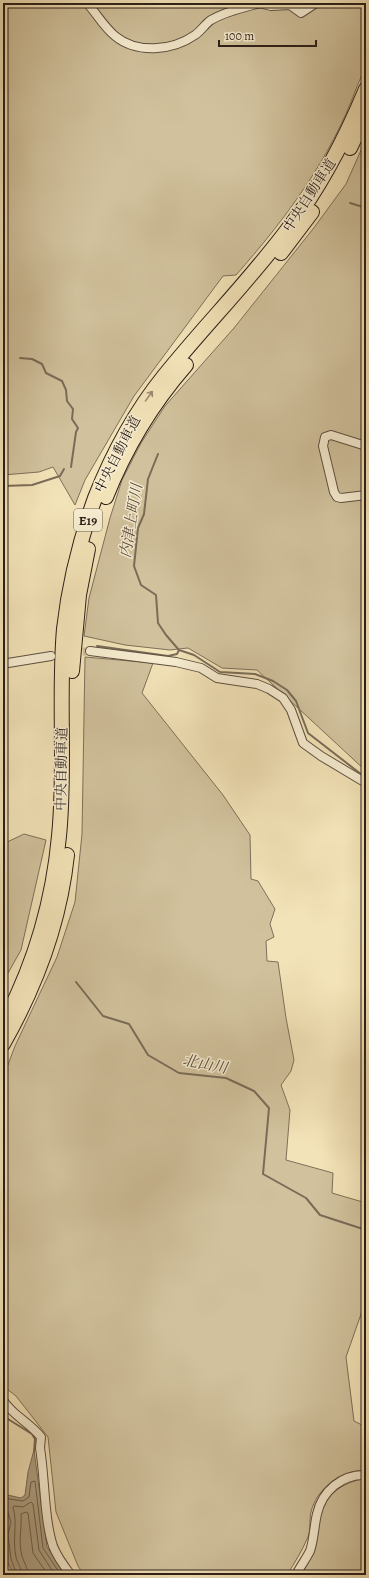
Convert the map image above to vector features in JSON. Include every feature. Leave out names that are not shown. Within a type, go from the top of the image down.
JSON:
[{"type":"highway","name":"中央自動車道","points":[[3,1024],[27,973],[43,924],[53,883],[61,806],[64,630],[73,574],[95,498],[111,460],[154,389],[269,254],[309,200],[340,147],[366,89]]},
{"type":"highway","name":"中央自動車道","points":[[3,1044],[36,977],[47,947],[62,886],[69,836],[71,807],[72,663],[75,626],[88,550],[100,512],[131,444],[149,413],[177,375],[300,230],[332,180],[366,114]]},
{"type":"street","points":[[87,3],[102,24],[116,37],[134,46],[154,48],[175,46],[195,35],[210,21],[223,14],[259,3],[271,6],[291,4],[301,13],[316,3]]},
{"type":"street","points":[[366,446],[330,435],[325,438],[323,446],[334,492],[337,497],[341,498],[366,495]]},
{"type":"street","points":[[90,651],[176,662],[202,668],[217,678],[251,682],[269,689],[283,698],[290,710],[303,743],[321,756],[366,783]]},
{"type":"street","points":[[3,662],[8,663],[51,656]]},
{"type":"street","points":[[3,1400],[8,1408],[32,1426],[41,1437],[40,1448],[48,1524],[52,1545],[56,1554],[71,1575]]},
{"type":"street","points":[[296,1575],[310,1550],[317,1513],[323,1498],[335,1485],[347,1478],[366,1475]]},
{"type":"shaded area","points":[[3,3],[366,3],[367,47],[364,68],[346,115],[320,164],[288,211],[236,275],[223,276],[134,396],[85,480],[75,505],[53,467],[39,472],[3,475]]},
{"type":"shaded area","points":[[366,139],[366,771],[257,670],[222,668],[188,648],[170,650],[125,645],[84,636],[89,598],[110,518],[122,480],[141,443],[165,406],[234,328],[313,229],[346,184]]},
{"type":"shaded area","points":[[85,657],[153,663],[142,693],[223,795],[250,835],[251,879],[258,881],[275,909],[270,924],[274,937],[266,941],[267,961],[278,962],[294,1060],[291,1071],[281,1085],[290,1110],[286,1160],[333,1173],[332,1193],[366,1203],[366,1300],[346,1357],[354,1421],[366,1427],[366,1471],[348,1473],[340,1477],[318,1495],[311,1512],[308,1537],[287,1575],[84,1575],[78,1566],[56,1512],[48,1437],[16,1396],[3,1386],[3,1078],[15,1046],[57,957],[75,902],[82,834]]},
{"type":"shaded area","points":[[24,834],[46,840],[21,950],[3,982],[3,844]]},
{"type":"shaded area","points":[[366,1479],[366,1575],[299,1575],[314,1548],[320,1515],[326,1501],[330,1495],[348,1483]]},
{"type":"shaded area","points":[[3,1533],[14,1575],[3,1575]]},
{"type":"water","points":[[34,1450],[47,1547],[66,1575],[14,1575],[7,1561],[4,1534],[7,1523],[3,1505],[3,1494],[21,1498],[25,1495],[28,1472]]},
{"type":"waterway","points":[[350,203],[366,208]]},
{"type":"waterway","points":[[20,358],[32,359],[42,364],[46,373],[62,381],[66,390],[67,401],[73,409],[72,419],[78,428],[76,432],[71,467]]},
{"type":"waterway","name":"内津上町川","points":[[158,454],[148,479],[144,514],[138,528],[134,566],[141,585],[156,595],[158,623],[179,650],[194,655],[220,672],[255,674],[273,681],[287,690],[296,701],[308,733],[366,778]]},
{"type":"waterway","points":[[3,486],[32,485],[60,476],[64,469]]},
{"type":"waterway","points":[[97,646],[168,656],[177,654],[179,650]]},
{"type":"waterway","name":"北山川","points":[[76,982],[103,1016],[129,1024],[148,1055],[179,1073],[226,1078],[254,1091],[269,1108],[263,1174],[306,1198],[320,1215],[366,1230]]},
{"type":"waterway","points":[[3,1416],[32,1434],[35,1439],[34,1452]]},
{"type":"tunnel","points":[[71,653],[90,651]]}]
